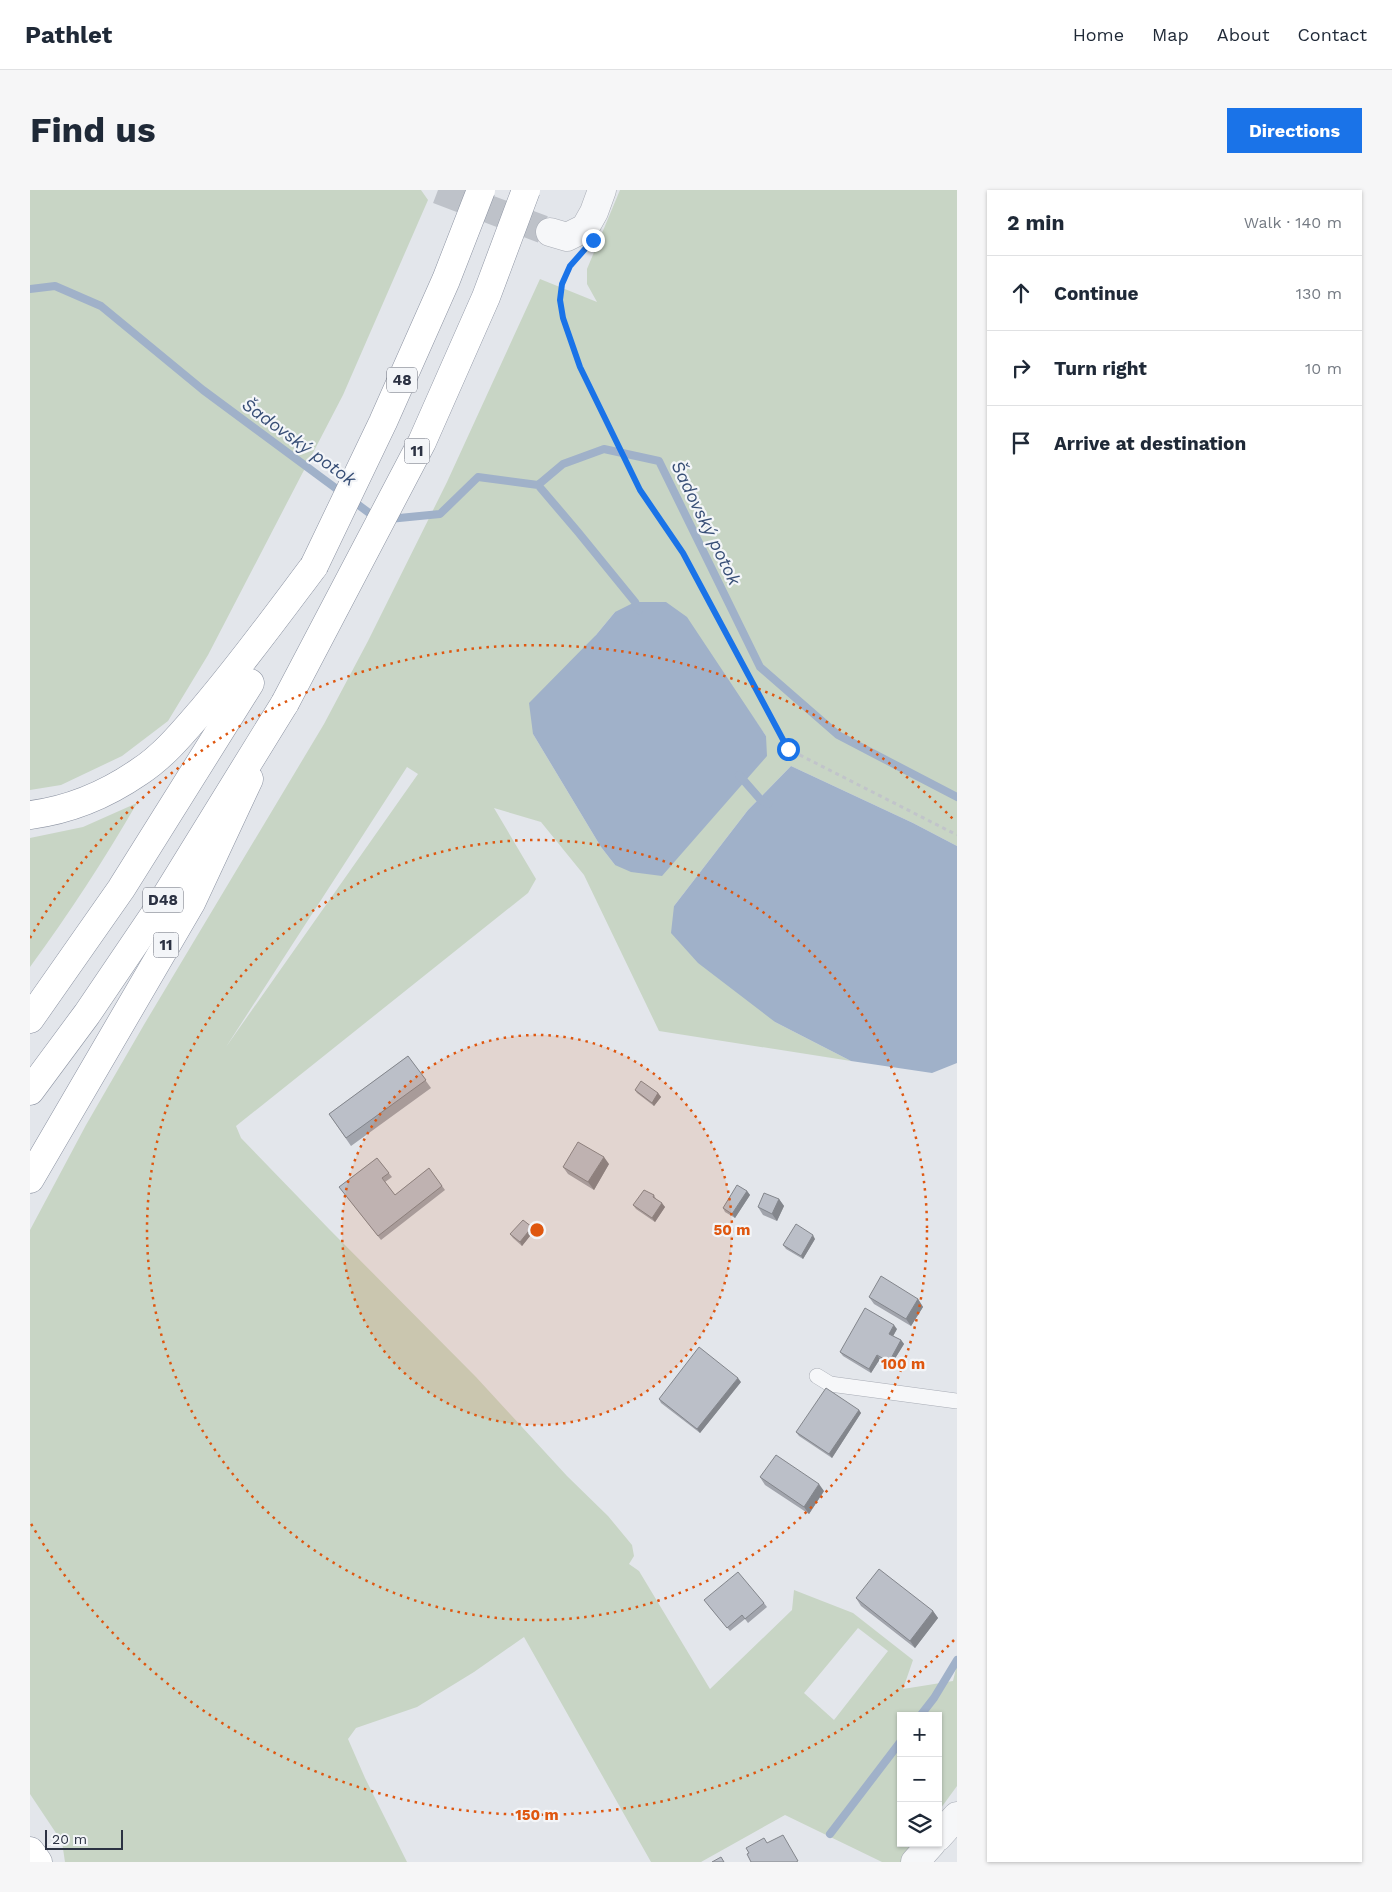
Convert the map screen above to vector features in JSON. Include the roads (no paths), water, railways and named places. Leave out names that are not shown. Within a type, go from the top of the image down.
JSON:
[{"type":"highway","name":"48","points":[[242,678],[314,566],[391,404],[446,280],[481,190]]},
{"type":"highway","name":"11","points":[[30,1179],[191,903],[285,703],[422,442],[486,297],[526,190]]},
{"type":"highway","name":"D48","points":[[30,1019],[121,889],[242,678]]},
{"type":"highway","points":[[30,815],[49,812],[80,803],[111,789],[140,772],[242,678]]},
{"type":"highway","name":"D48","points":[[30,1091],[87,1014],[156,912],[285,703]]},
{"type":"highway","points":[[30,1851],[38,1862]]},
{"type":"street","points":[[550,232],[566,237],[585,228],[594,212],[602,190]]},
{"type":"street","points":[[942,1832],[957,1816]]},
{"type":"street","points":[[915,1862],[928,1847]]},
{"type":"lane","points":[[817,1376],[830,1384],[957,1401]]},
{"type":"water","points":[[635,602],[666,602],[687,617],[766,736],[767,756],[662,876],[631,872],[615,865],[601,847],[533,734],[529,703],[596,635],[615,612]]},
{"type":"water","points":[[791,766],[913,823],[957,846],[957,1063],[932,1073],[851,1061],[775,1022],[698,963],[671,933],[674,906],[748,810]]},
{"type":"waterway","name":"Šadovský potok","points":[[30,289],[55,286],[101,306],[203,390],[376,518]]},
{"type":"waterway","name":"Šadovský potok","points":[[389,519],[440,514],[478,477],[538,485],[563,464],[604,449],[659,461],[760,667],[838,735],[957,797]]},
{"type":"waterway","points":[[538,485],[635,602],[639,610]]},
{"type":"waterway","points":[[739,775],[760,799],[768,804]]},
{"type":"waterway","points":[[923,1712],[957,1660]]},
{"type":"waterway","points":[[830,1834],[897,1746]]},
{"type":"tunnel","points":[[438,190],[550,232]]}]
